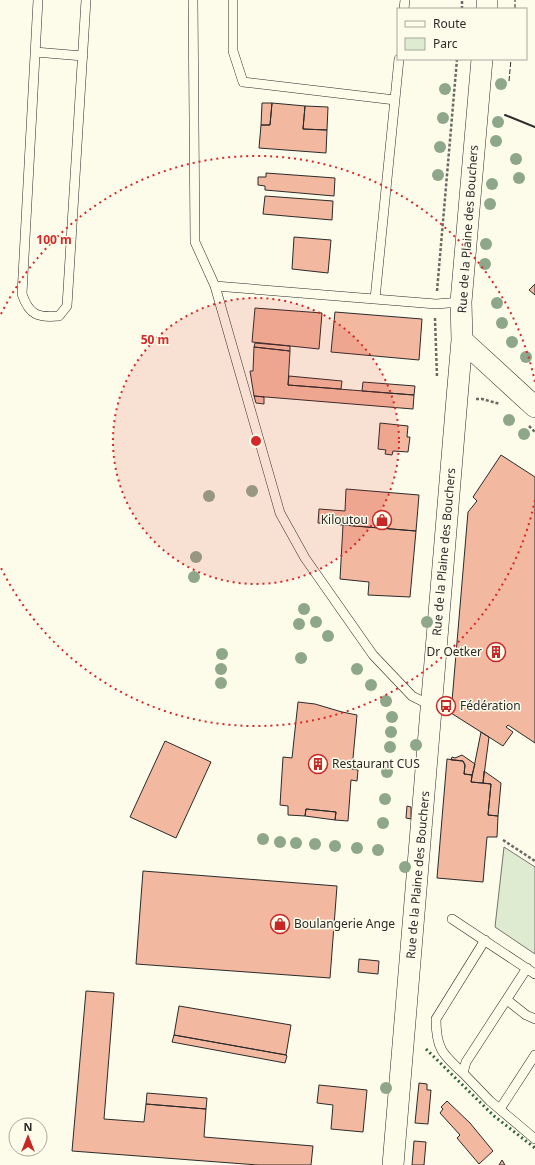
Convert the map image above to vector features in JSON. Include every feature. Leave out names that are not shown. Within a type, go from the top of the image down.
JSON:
[{"type":"street","name":"Rue de la Plaine des Bouchers","points":[[393,1165],[462,340],[461,302],[482,60]]},
{"type":"street","points":[[462,340],[535,407]]},
{"type":"lane","points":[[38,0],[22,294],[26,306],[34,313],[48,317],[59,316],[67,306],[86,0]]},
{"type":"lane","points":[[193,0],[195,242],[215,286],[280,513],[305,558],[372,655],[412,696],[432,706]]},
{"type":"lane","points":[[233,0],[234,51],[243,82],[395,100]]},
{"type":"lane","points":[[35,52],[83,56]]},
{"type":"lane","points":[[376,299],[399,60]]},
{"type":"lane","points":[[215,286],[436,304],[461,302]]},
{"type":"lane","points":[[452,918],[535,974]]},
{"type":"lane","points":[[485,940],[436,1019],[436,1034],[441,1051],[490,1101],[535,1139]]},
{"type":"lane","points":[[463,1073],[466,1062],[526,968]]},
{"type":"lane","points":[[506,1000],[526,1015],[535,1019]]},
{"type":"lane","points":[[500,1109],[535,1055]]},
{"type":"path","points":[[437,378],[436,304],[457,60]]},
{"type":"path","points":[[503,840],[535,862]]},
{"type":"green space","points":[[504,847],[535,867],[535,954],[495,927]]},
{"type":"building","points":[[262,103],[272,103],[270,125],[261,125]]},
{"type":"building","points":[[272,103],[305,106],[303,129],[327,130],[326,153],[259,148],[261,125],[270,125]]},
{"type":"building","points":[[305,106],[328,107],[327,130],[303,129]]},
{"type":"building","points":[[266,173],[335,178],[334,196],[265,190],[265,186],[258,185],[258,177],[266,177]]},
{"type":"building","points":[[265,196],[333,201],[332,220],[263,214]]},
{"type":"building","points":[[294,237],[331,240],[328,273],[292,269]]},
{"type":"building","points":[[535,284],[535,295],[529,290]]},
{"type":"building","points":[[255,308],[322,313],[319,349],[252,342]]},
{"type":"building","points":[[335,312],[422,319],[419,360],[331,352]]},
{"type":"building","points":[[255,343],[290,346],[290,351],[254,347]]},
{"type":"building","points":[[254,347],[290,351],[288,385],[414,395],[413,409],[254,396],[250,371],[253,371]]},
{"type":"building","points":[[289,376],[342,381],[341,389],[288,385]]},
{"type":"building","points":[[363,382],[415,386],[414,395],[362,391]]},
{"type":"building","points":[[254,396],[264,397],[264,404],[256,403]]},
{"type":"building","points":[[380,423],[408,426],[407,437],[410,437],[408,452],[393,451],[392,455],[385,454],[386,450],[378,449]]},
{"type":"building","name":"Dr Oetker","points":[[501,455],[535,477],[535,743],[508,725],[506,727],[513,732],[503,746],[451,713],[468,512],[477,501],[473,497]]},
{"type":"building","points":[[346,489],[419,495],[416,531],[318,523],[319,509],[345,511]]},
{"type":"building","points":[[343,525],[416,531],[410,597],[368,595],[369,582],[340,579]]},
{"type":"building","name":"Restaurant CUS","points":[[298,702],[315,704],[357,715],[352,769],[358,770],[357,781],[351,780],[348,821],[335,820],[336,812],[306,809],[305,816],[288,815],[288,806],[280,805],[283,757],[292,758]]},
{"type":"building","points":[[446,702],[451,702],[450,714],[445,714]]},
{"type":"building","points":[[481,732],[489,737],[483,783],[471,782]]},
{"type":"building","points":[[165,741],[211,762],[176,838],[130,817]]},
{"type":"building","points":[[462,755],[475,764],[472,775],[464,774],[465,765],[463,761],[451,760],[452,757],[455,758]]},
{"type":"building","points":[[447,759],[463,761],[465,765],[464,774],[472,775],[471,782],[491,784],[488,815],[498,816],[497,837],[487,837],[483,882],[437,878]]},
{"type":"building","points":[[484,771],[501,783],[498,816],[488,815],[491,784],[483,783]]},
{"type":"building","points":[[407,806],[411,807],[411,819],[406,818]]},
{"type":"building","points":[[306,809],[336,812],[335,820],[305,816]]},
{"type":"building","points":[[143,871],[337,886],[330,978],[136,964]]},
{"type":"building","points":[[359,959],[379,961],[378,974],[358,972]]},
{"type":"building","points":[[86,991],[114,993],[104,1119],[144,1122],[146,1104],[206,1109],[204,1137],[313,1146],[311,1165],[258,1165],[72,1151]]},
{"type":"building","points":[[179,1006],[291,1025],[286,1055],[174,1035]]},
{"type":"building","points":[[174,1035],[287,1056],[285,1063],[172,1042]]},
{"type":"building","points":[[419,1083],[427,1084],[427,1090],[431,1090],[428,1124],[415,1123]]},
{"type":"building","points":[[319,1085],[367,1090],[363,1132],[331,1129],[333,1105],[317,1103]]},
{"type":"building","points":[[147,1093],[207,1098],[206,1109],[146,1104]]},
{"type":"building","points":[[447,1101],[470,1123],[493,1151],[479,1164],[457,1138],[460,1135],[440,1113],[443,1109],[441,1107]]},
{"type":"building","points":[[414,1141],[426,1142],[424,1165],[412,1165]]},
{"type":"building","points":[[502,1160],[505,1165],[499,1165]]},
{"type":"hedge","points":[[426,1049],[494,1116],[535,1148]]},
{"type":"fence","points":[[515,0],[515,8]]},
{"type":"fence","points":[[509,81],[511,60]]},
{"type":"wall","points":[[505,115],[535,127]]},
{"type":"place","name":"Kiloutou","points":[[382,520]]},
{"type":"place","name":"Dr Oetker","points":[[496,652]]},
{"type":"place","name":"Fédération","points":[[446,706]]},
{"type":"place","name":"Restaurant CUS","points":[[318,764]]},
{"type":"place","name":"Boulangerie Ange","points":[[280,924]]}]
